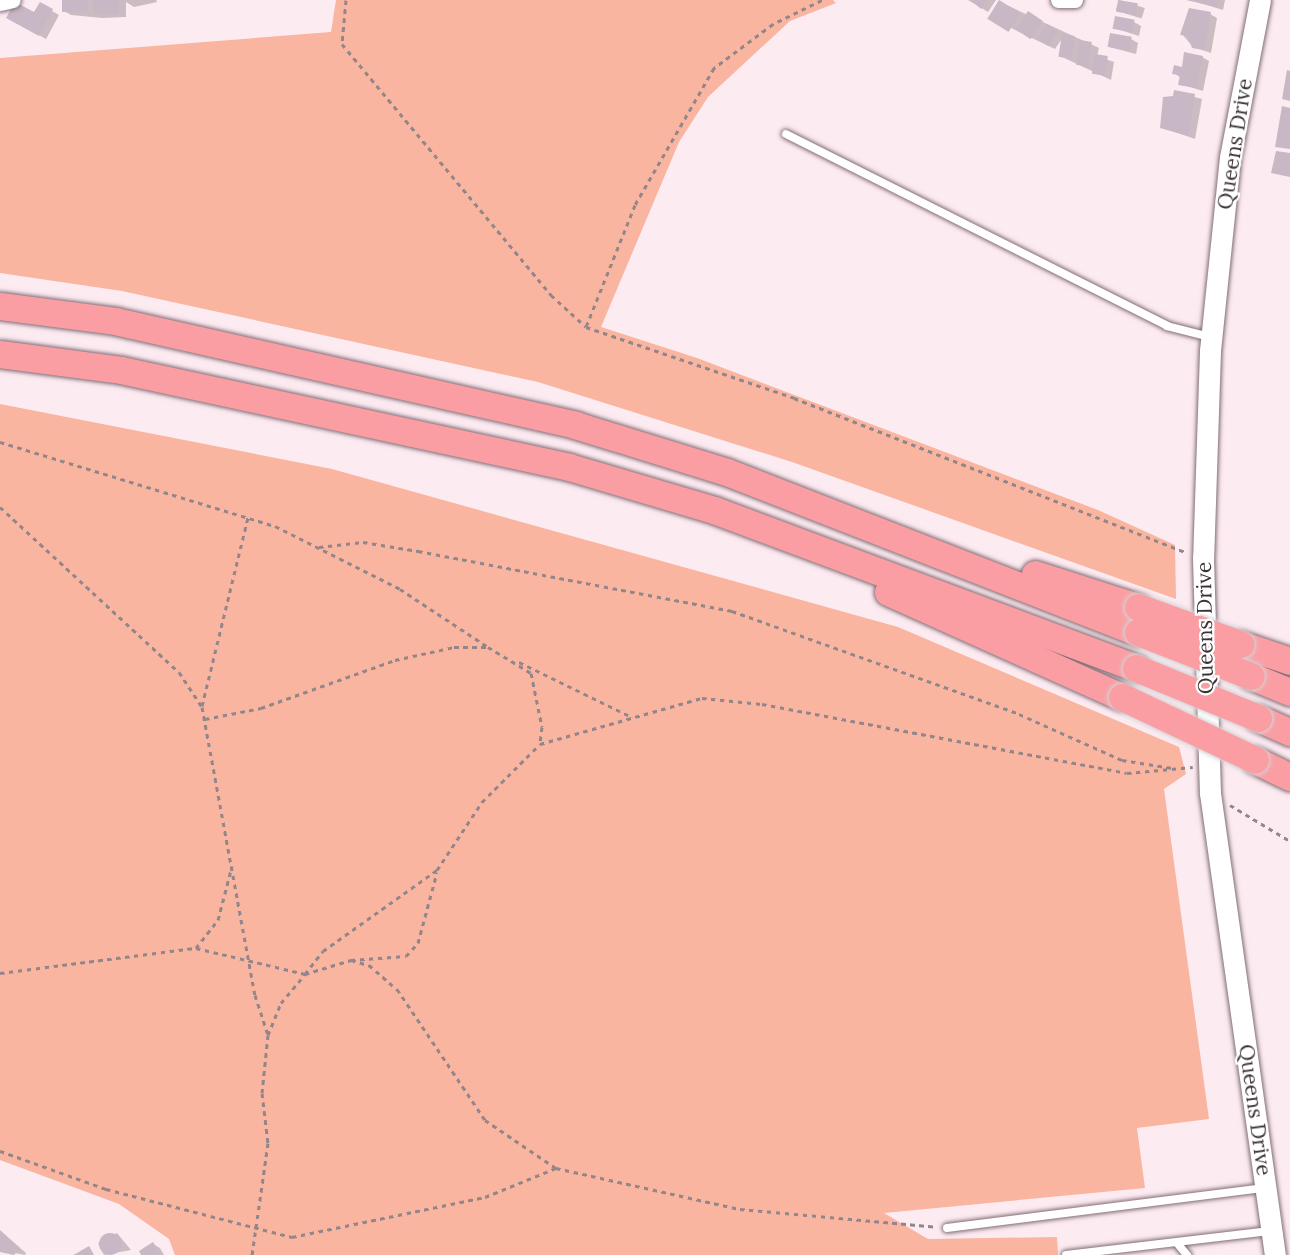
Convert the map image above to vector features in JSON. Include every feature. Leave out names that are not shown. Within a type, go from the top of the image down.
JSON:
[{"type":"highway","points":[[0,306],[115,321],[575,425],[727,472],[1138,620],[1251,676],[1290,692]]},
{"type":"highway","points":[[0,354],[121,370],[546,462],[714,510],[1136,668],[1290,732]]},
{"type":"highway","points":[[714,510],[1122,697],[1290,777]]},
{"type":"highway","points":[[1138,620],[1240,644],[1290,661]]},
{"type":"street","points":[[0,3],[13,0]]},
{"type":"street","points":[[1058,0],[1076,0]]},
{"type":"street","name":"Queens Drive","points":[[1260,0],[1230,157],[1212,337],[1203,558],[1210,793],[1275,1255]]},
{"type":"lane","points":[[786,134],[1167,326],[1212,337]]},
{"type":"lane","points":[[947,1228],[1266,1188]]},
{"type":"lane","points":[[1066,1255],[1272,1231]]},
{"type":"lane","points":[[1177,1243],[1187,1255]]},
{"type":"path","points":[[346,0],[342,44],[551,295],[586,327],[794,398],[1203,558]]},
{"type":"path","points":[[586,327],[635,204],[714,68],[773,24],[822,0]]},
{"type":"path","points":[[0,442],[248,518],[318,546],[400,589],[488,647],[632,718]]},
{"type":"path","points":[[0,507],[179,672],[202,707],[268,1035]]},
{"type":"path","points":[[202,707],[248,518]]},
{"type":"path","points":[[318,546],[363,542],[732,611],[1019,714],[1122,760],[1178,769]]},
{"type":"path","points":[[205,720],[261,708],[395,660],[454,647],[488,647]]},
{"type":"path","points":[[512,659],[531,673],[542,727],[540,744]]},
{"type":"path","points":[[0,973],[196,948],[305,974],[351,960],[406,956],[418,943],[437,870],[482,802],[540,744],[702,698],[738,702],[1127,773],[1209,766]]},
{"type":"path","points":[[1210,793],[1290,841]]},
{"type":"path","points":[[196,948],[218,920],[233,861]]},
{"type":"path","points":[[252,1255],[252,1230],[268,1143],[262,1093],[268,1035],[281,1003],[323,951],[437,870]]},
{"type":"path","points":[[351,960],[369,965],[397,989],[485,1120],[556,1168],[740,1209],[881,1226],[947,1228]]},
{"type":"path","points":[[0,1151],[252,1230],[292,1237],[484,1197],[556,1168]]},
{"type":"shaded area","points":[[336,0],[833,0],[836,3],[790,21],[708,97],[679,142],[601,327],[697,358],[1098,510],[1175,545],[1176,599],[792,462],[538,382],[122,291],[0,273],[0,58],[331,32]]},
{"type":"shaded area","points":[[0,404],[332,469],[898,627],[1179,747],[1186,774],[1164,789],[1209,1119],[1137,1128],[1145,1188],[884,1213],[928,1239],[1057,1237],[1058,1255],[175,1255],[169,1239],[119,1204],[0,1160]]},
{"type":"building","points":[[62,0],[88,0],[88,12],[62,12]]},
{"type":"building","points":[[93,0],[119,0],[119,14],[93,14]]},
{"type":"building","points":[[971,0],[987,0],[981,9]]},
{"type":"building","points":[[999,0],[1020,13],[1009,32],[987,19]]},
{"type":"building","points":[[1118,0],[1138,3],[1136,15],[1116,12]]},
{"type":"building","points":[[1186,0],[1218,0],[1217,7]]},
{"type":"building","points":[[15,2],[34,12],[40,2],[53,9],[39,36],[6,18]]},
{"type":"building","points":[[1189,8],[1211,12],[1204,50],[1192,48],[1188,36],[1180,35]]},
{"type":"building","points":[[1028,11],[1043,21],[1031,39],[1016,29]]},
{"type":"building","points":[[1115,16],[1135,20],[1132,33],[1113,29]]},
{"type":"building","points":[[1047,24],[1058,31],[1048,46],[1037,39]]},
{"type":"building","points":[[1110,33],[1132,37],[1129,51],[1108,47]]},
{"type":"building","points":[[1062,34],[1075,36],[1071,59],[1058,57]]},
{"type":"building","points":[[1080,40],[1092,42],[1088,67],[1076,65]]},
{"type":"building","points":[[1184,52],[1203,56],[1196,88],[1178,85],[1180,75],[1172,74],[1174,65],[1182,67]]},
{"type":"building","points":[[1095,54],[1108,56],[1105,76],[1092,74]]},
{"type":"building","points":[[1287,70],[1290,71],[1290,101],[1282,99]]},
{"type":"building","points":[[1174,90],[1195,94],[1188,136],[1160,128],[1163,97],[1173,96]]},
{"type":"building","points":[[1282,106],[1290,108],[1290,149],[1275,147]]},
{"type":"building","points":[[1276,151],[1290,153],[1290,177],[1271,173]]},
{"type":"building","points":[[0,1230],[20,1248],[14,1255],[0,1252]]},
{"type":"building","points":[[110,1233],[118,1236],[121,1244],[118,1252],[110,1255],[102,1252],[99,1244],[102,1236]]},
{"type":"building","points":[[153,1242],[161,1255],[141,1255],[139,1251]]},
{"type":"building","points":[[89,1246],[94,1255],[73,1255],[77,1253]]}]
